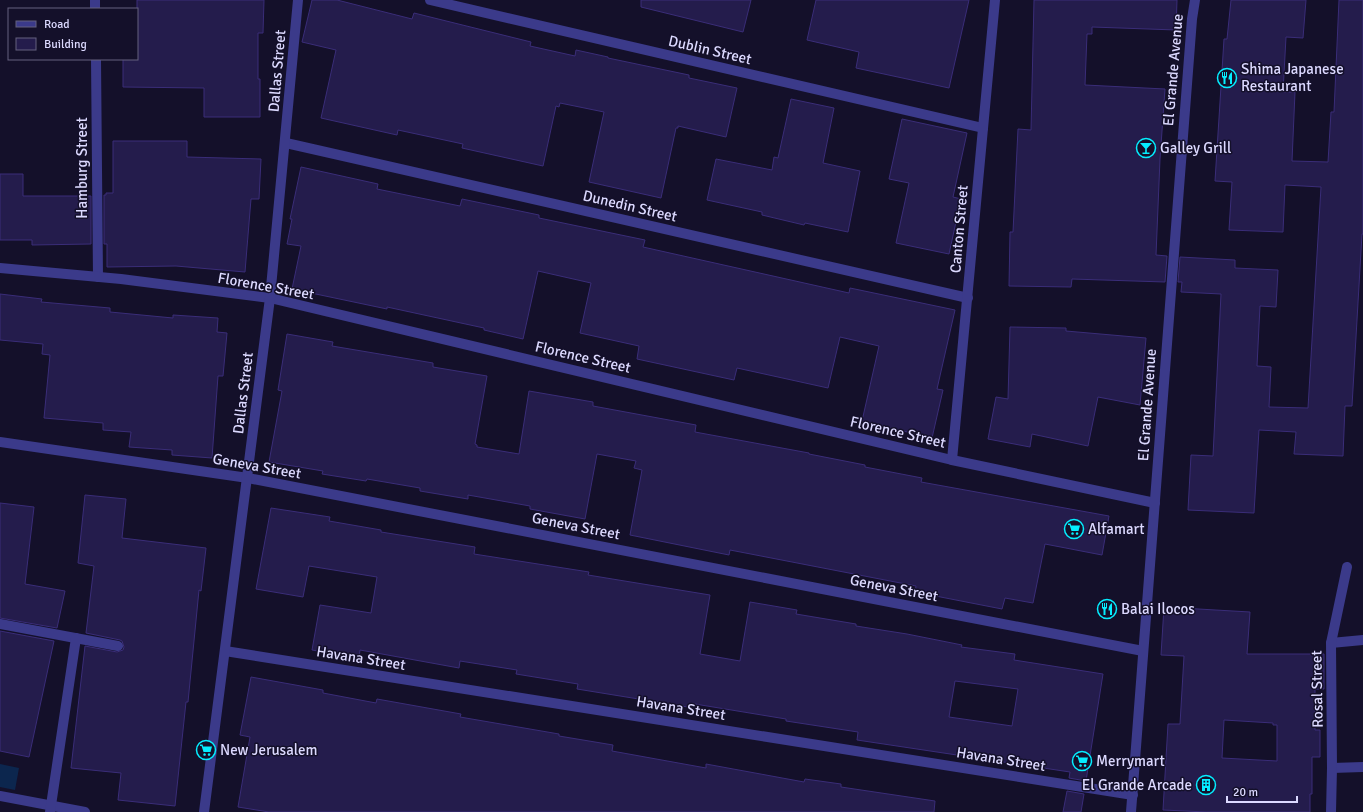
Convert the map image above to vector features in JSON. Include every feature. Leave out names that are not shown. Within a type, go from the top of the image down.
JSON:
[{"type":"street","name":"Dallas Street","points":[[204,812],[270,298],[286,143],[298,0]]},
{"type":"street","name":"Dublin Street","points":[[430,0],[984,128]]},
{"type":"street","name":"Canton Street","points":[[952,460],[995,0]]},
{"type":"street","name":"El Grande Avenue","points":[[1131,812],[1176,216],[1192,19],[1195,0]]},
{"type":"street","name":"Hamburg Street","points":[[96,60],[98,277]]},
{"type":"street","name":"Dunedin Street","points":[[286,143],[968,298]]},
{"type":"street","name":"Florence Street","points":[[0,268],[98,277],[270,298],[952,460],[1155,503]]},
{"type":"street","name":"Geneva Street","points":[[0,442],[248,478],[1144,651]]},
{"type":"street","name":"Rosal Street","points":[[1331,812],[1331,643],[1347,567]]},
{"type":"street","points":[[0,624],[118,646]]},
{"type":"street","points":[[51,809],[76,638]]},
{"type":"street","points":[[1331,643],[1363,640]]},
{"type":"street","name":"Havana Street","points":[[225,651],[1132,795]]},
{"type":"street","points":[[1332,768],[1363,767]]},
{"type":"street","points":[[0,796],[51,809],[85,812]]},
{"type":"water","points":[[0,764],[19,768],[15,790],[0,787]]},
{"type":"building","points":[[137,0],[264,0],[263,33],[258,33],[260,117],[204,117],[204,88],[123,87],[123,60],[138,60]]},
{"type":"building","points":[[312,0],[337,0],[412,19],[414,13],[531,42],[530,46],[575,56],[576,50],[689,75],[689,78],[737,88],[726,137],[678,126],[678,128],[676,128],[661,198],[589,182],[604,112],[560,103],[559,107],[556,106],[543,166],[462,148],[463,144],[398,130],[397,135],[321,118],[336,50],[302,42]]},
{"type":"building","points":[[641,0],[751,0],[743,32],[641,7]]},
{"type":"building","points":[[816,0],[969,0],[949,88],[856,68],[859,52],[807,40]]},
{"type":"building","points":[[1034,0],[1177,0],[1176,30],[1092,27],[1092,34],[1087,34],[1085,85],[1165,89],[1160,159],[1156,255],[1167,256],[1165,282],[1072,279],[1071,287],[1009,286],[1010,232],[1013,232],[1018,129],[1031,130]]},
{"type":"building","points":[[1231,0],[1306,0],[1303,38],[1286,37],[1283,92],[1295,92],[1292,161],[1328,162],[1331,112],[1334,112],[1339,0],[1363,0],[1363,234],[1352,406],[1345,406],[1343,456],[1294,454],[1296,432],[1259,430],[1254,513],[1188,510],[1191,455],[1213,456],[1221,294],[1181,292],[1182,282],[1178,282],[1180,257],[1235,260],[1235,268],[1278,270],[1276,307],[1260,306],[1257,366],[1271,367],[1269,407],[1308,408],[1321,187],[1285,185],[1283,232],[1229,230],[1232,182],[1215,181],[1224,39],[1227,39]]},
{"type":"building","points":[[791,99],[834,108],[823,163],[860,171],[848,232],[805,223],[804,225],[762,215],[762,212],[707,200],[716,159],[772,170],[774,157],[778,158]]},
{"type":"building","points":[[902,119],[967,133],[953,197],[961,199],[949,254],[896,243],[909,183],[889,179]]},
{"type":"building","points":[[113,141],[187,141],[187,157],[261,159],[259,199],[251,199],[245,272],[176,266],[107,267],[107,244],[104,244],[104,195],[106,195],[106,193],[113,193]]},
{"type":"building","points":[[301,167],[378,184],[377,189],[460,206],[462,199],[539,215],[539,218],[645,240],[643,247],[849,293],[850,288],[955,310],[937,389],[943,390],[932,438],[862,421],[879,346],[840,337],[828,388],[737,368],[734,380],[637,359],[639,346],[580,333],[591,283],[538,271],[523,339],[484,330],[484,328],[387,307],[387,309],[292,289],[301,246],[287,244],[292,219],[290,219]]},
{"type":"building","points":[[0,174],[23,174],[23,196],[91,196],[91,244],[32,245],[32,240],[0,240]]},
{"type":"building","points":[[0,294],[42,299],[41,302],[110,308],[110,312],[173,318],[173,315],[218,318],[217,332],[227,333],[223,376],[218,376],[212,458],[172,455],[172,450],[129,447],[131,432],[103,430],[103,423],[44,418],[50,355],[42,354],[43,344],[0,340]]},
{"type":"building","points":[[1010,327],[1066,328],[1066,331],[1146,338],[1140,405],[1098,397],[1088,446],[1032,434],[1030,447],[988,439],[996,397],[1008,399]]},
{"type":"building","points":[[287,334],[333,342],[332,346],[433,363],[433,367],[487,376],[475,444],[477,447],[519,454],[529,391],[593,402],[593,406],[696,425],[695,432],[865,465],[865,467],[922,478],[921,482],[1109,516],[1102,555],[1045,544],[1033,603],[1005,598],[1002,609],[915,592],[916,586],[730,550],[729,555],[630,535],[642,470],[634,468],[636,461],[597,454],[585,519],[530,509],[530,506],[468,495],[468,499],[420,491],[420,488],[367,479],[366,481],[322,474],[323,471],[269,462],[282,391],[278,390]]},
{"type":"building","points":[[85,495],[126,499],[122,538],[206,548],[201,591],[199,590],[188,702],[186,702],[175,806],[118,800],[121,773],[71,768],[85,646],[117,652],[123,650],[124,647],[122,641],[120,640],[86,633],[94,566],[78,563]]},
{"type":"building","points":[[0,503],[34,507],[25,584],[65,591],[57,628],[0,618]]},
{"type":"building","points":[[271,508],[330,517],[329,521],[381,530],[381,532],[475,547],[474,554],[589,572],[588,575],[710,595],[700,654],[740,661],[750,602],[797,610],[796,614],[962,645],[961,647],[1015,654],[1014,660],[1103,674],[1086,781],[1069,778],[1070,772],[857,740],[858,732],[786,721],[786,719],[695,704],[694,708],[577,689],[578,684],[516,674],[517,670],[460,661],[459,668],[360,650],[359,658],[312,650],[320,605],[371,613],[377,577],[309,566],[303,597],[256,589]],"holes":[[[955,681],[1018,689],[1012,726],[949,717]]]},
{"type":"building","points":[[1164,607],[1250,612],[1247,654],[1324,654],[1324,689],[1315,689],[1315,730],[1320,730],[1320,757],[1312,757],[1312,794],[1310,794],[1310,812],[1207,812],[1163,810],[1168,724],[1180,724],[1184,656],[1161,655]],"holes":[[[1224,720],[1273,723],[1273,725],[1277,725],[1277,761],[1222,758]]]},
{"type":"building","points":[[0,631],[54,641],[29,757],[0,751]]},
{"type":"building","points":[[251,677],[323,690],[323,693],[376,703],[377,699],[461,714],[460,717],[613,745],[612,751],[706,768],[706,764],[804,782],[805,779],[841,784],[841,787],[935,801],[934,812],[269,812],[238,807],[250,737],[240,735]]},
{"type":"building","points":[[1067,791],[1084,794],[1081,812],[1063,812]]},
{"type":"place","name":"Shima Japanese Restaurant","points":[[1227,78]]},
{"type":"place","name":"Galley Grill","points":[[1146,148]]},
{"type":"place","name":"Alfamart","points":[[1074,529]]},
{"type":"place","name":"Balai Ilocos","points":[[1107,609]]},
{"type":"place","name":"New Jerusalem","points":[[206,750]]},
{"type":"place","name":"Merrymart","points":[[1082,761]]},
{"type":"place","name":"El Grande Arcade","points":[[1206,785]]}]
